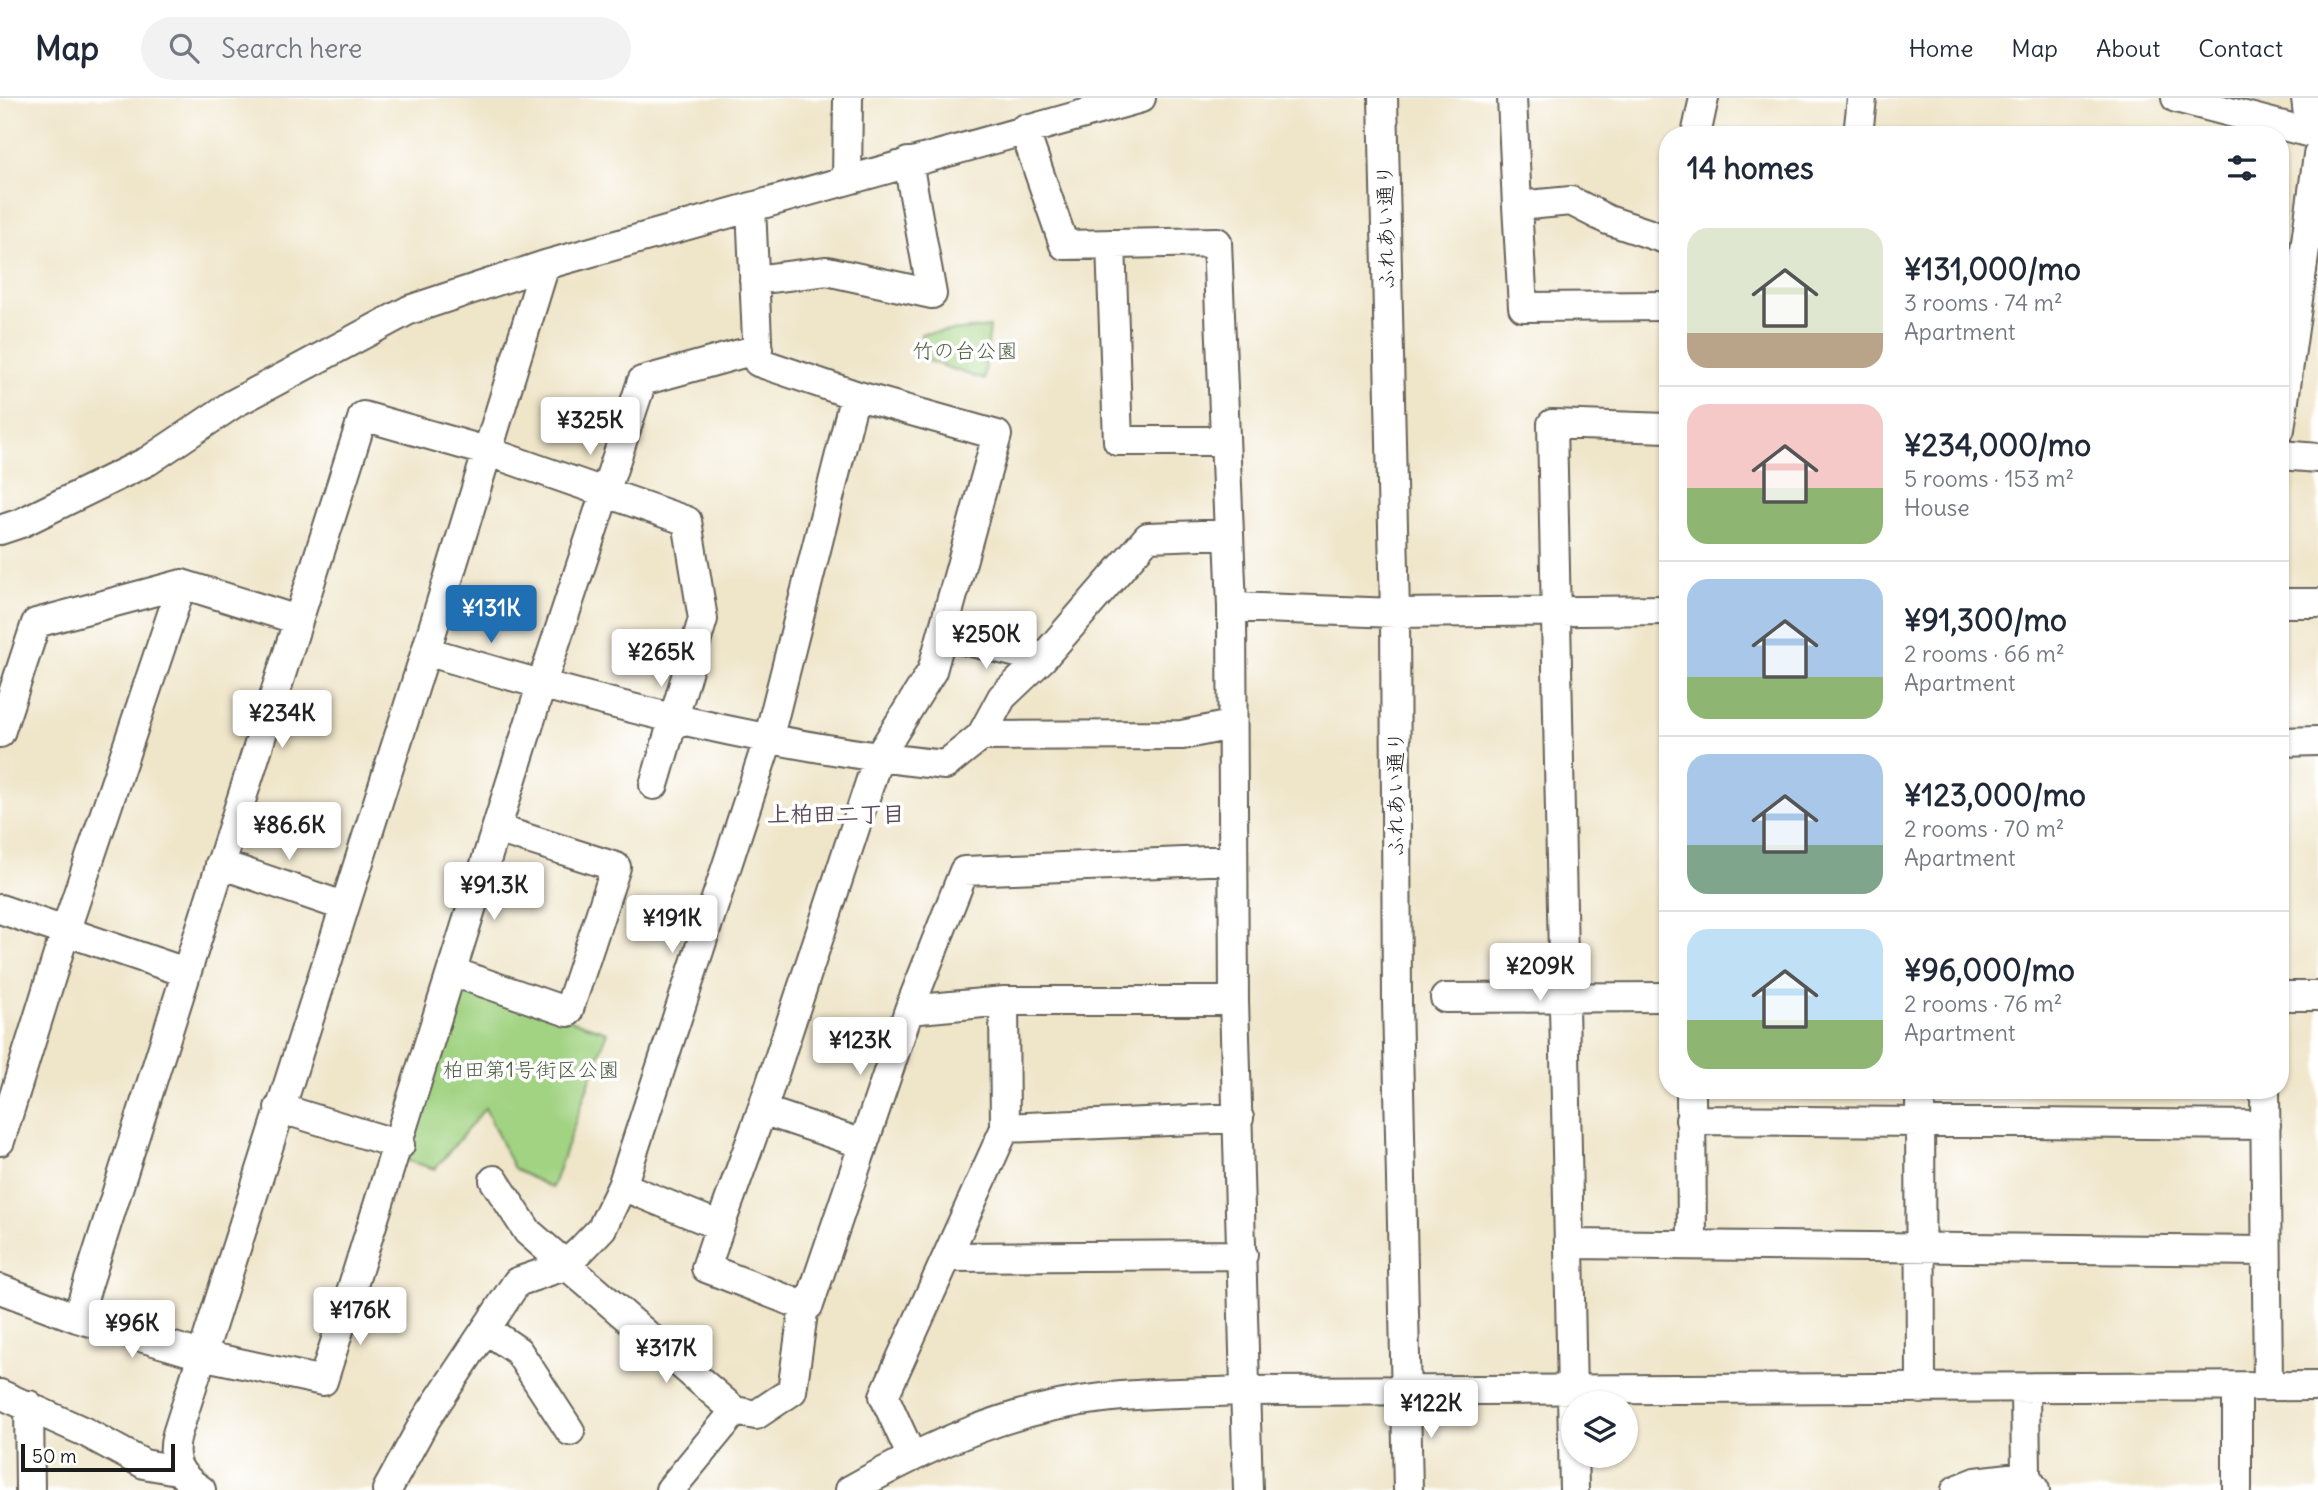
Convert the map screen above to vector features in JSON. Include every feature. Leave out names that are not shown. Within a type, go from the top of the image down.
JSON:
[{"type":"street","points":[[847,180],[848,98]]},
{"type":"street","points":[[0,530],[21,523],[148,461],[233,404],[409,310],[545,265],[1141,98]]},
{"type":"street","name":"ふれあい通り","points":[[1383,98],[1395,613],[1396,1001],[1408,1490]]},
{"type":"street","points":[[1512,98],[1523,307],[1659,306]]},
{"type":"street","points":[[1698,126],[1704,98]]},
{"type":"street","points":[[1859,126],[1863,98]]},
{"type":"street","points":[[2176,98],[2267,126]]},
{"type":"street","points":[[2289,306],[2294,237],[2315,141],[2306,98]]},
{"type":"street","points":[[1024,129],[1064,245],[1217,242],[1231,607],[1234,1001],[1248,1490]]},
{"type":"street","points":[[2289,133],[2315,141]]},
{"type":"street","points":[[754,280],[827,271],[932,294],[908,162]]},
{"type":"street","points":[[1517,206],[1571,201],[1608,220],[1659,237]]},
{"type":"street","points":[[751,207],[758,362],[855,394],[997,435],[932,671],[878,758],[762,1110],[706,1268],[804,1306]]},
{"type":"street","points":[[1111,244],[1118,442],[1224,440]]},
{"type":"street","points":[[168,1480],[173,1449],[201,1355],[426,651],[545,265]]},
{"type":"street","points":[[0,1289],[77,1318],[201,1355],[323,1381],[400,1145],[541,686],[642,381],[758,349]]},
{"type":"street","points":[[387,1490],[426,1419],[517,1282],[564,1266],[602,1228],[622,1186],[768,740],[855,394]]},
{"type":"street","points":[[77,1318],[363,416],[486,452],[687,521],[703,620],[654,785]]},
{"type":"street","points":[[1572,1391],[1552,424],[1659,428]]},
{"type":"street","points":[[2289,456],[2318,458]]},
{"type":"street","points":[[426,651],[541,686],[768,740],[878,758],[945,765],[981,736],[1002,697],[1042,659],[1148,537],[1229,534]]},
{"type":"street","points":[[0,733],[36,623],[181,584],[298,620]]},
{"type":"street","points":[[0,1140],[65,932],[181,584]]},
{"type":"street","points":[[2289,603],[2318,603]]},
{"type":"street","points":[[1231,607],[1395,613],[1659,610]]},
{"type":"street","points":[[942,635],[1042,659]]},
{"type":"street","points":[[981,736],[1182,735],[1231,725]]},
{"type":"street","points":[[2289,742],[2318,741]]},
{"type":"street","points":[[453,972],[568,1012],[616,867],[497,829]]},
{"type":"street","points":[[494,1180],[528,1232],[564,1266],[735,1411],[756,1415],[792,1391],[804,1306],[812,1301],[909,1010],[964,871],[1232,860]]},
{"type":"street","points":[[220,864],[343,906]]},
{"type":"street","points":[[0,909],[185,972]]},
{"type":"street","points":[[2289,996],[2318,996]]},
{"type":"street","points":[[1445,998],[1659,997]]},
{"type":"street","points":[[909,1010],[1004,1001],[1234,1001]]},
{"type":"street","points":[[911,1455],[884,1396],[1005,1128],[1004,1001]]},
{"type":"street","points":[[1691,1099],[1692,1245]]},
{"type":"street","points":[[1920,1099],[1921,1389]]},
{"type":"street","points":[[2265,1099],[2268,1386]]},
{"type":"street","points":[[279,1108],[400,1145]]},
{"type":"street","points":[[762,1110],[863,1144]]},
{"type":"street","points":[[1005,1128],[1239,1118]]},
{"type":"street","points":[[1690,1120],[2266,1125]]},
{"type":"street","points":[[622,1186],[720,1226]]},
{"type":"street","points":[[1569,1244],[2266,1251]]},
{"type":"street","points":[[947,1257],[1243,1255]]},
{"type":"street","points":[[486,1329],[518,1351],[570,1431]]},
{"type":"street","points":[[2237,1387],[2237,1490]]},
{"type":"street","points":[[1638,1391],[2318,1387]]},
{"type":"street","points":[[1956,1490],[1976,1482],[2031,1483],[2025,1388]]},
{"type":"street","points":[[850,1490],[911,1455],[991,1423],[1071,1403],[1104,1398],[1247,1391],[1561,1392]]},
{"type":"street","points":[[0,1394],[29,1405],[144,1464],[168,1480],[201,1490]]},
{"type":"street","points":[[29,1405],[30,1490]]},
{"type":"street","points":[[670,1490],[735,1411]]},
{"type":"street","points":[[1574,1468],[1574,1490]]},
{"type":"green space","name":"竹の台公園","points":[[990,327],[984,380],[920,358],[921,334]]},
{"type":"green space","name":"柏田第1号街区公園","points":[[462,985],[607,1032],[552,1188],[514,1169],[485,1108],[435,1169],[396,1157]]},
{"type":"district","name":"上柏田二丁目","points":[[836,814]]}]
